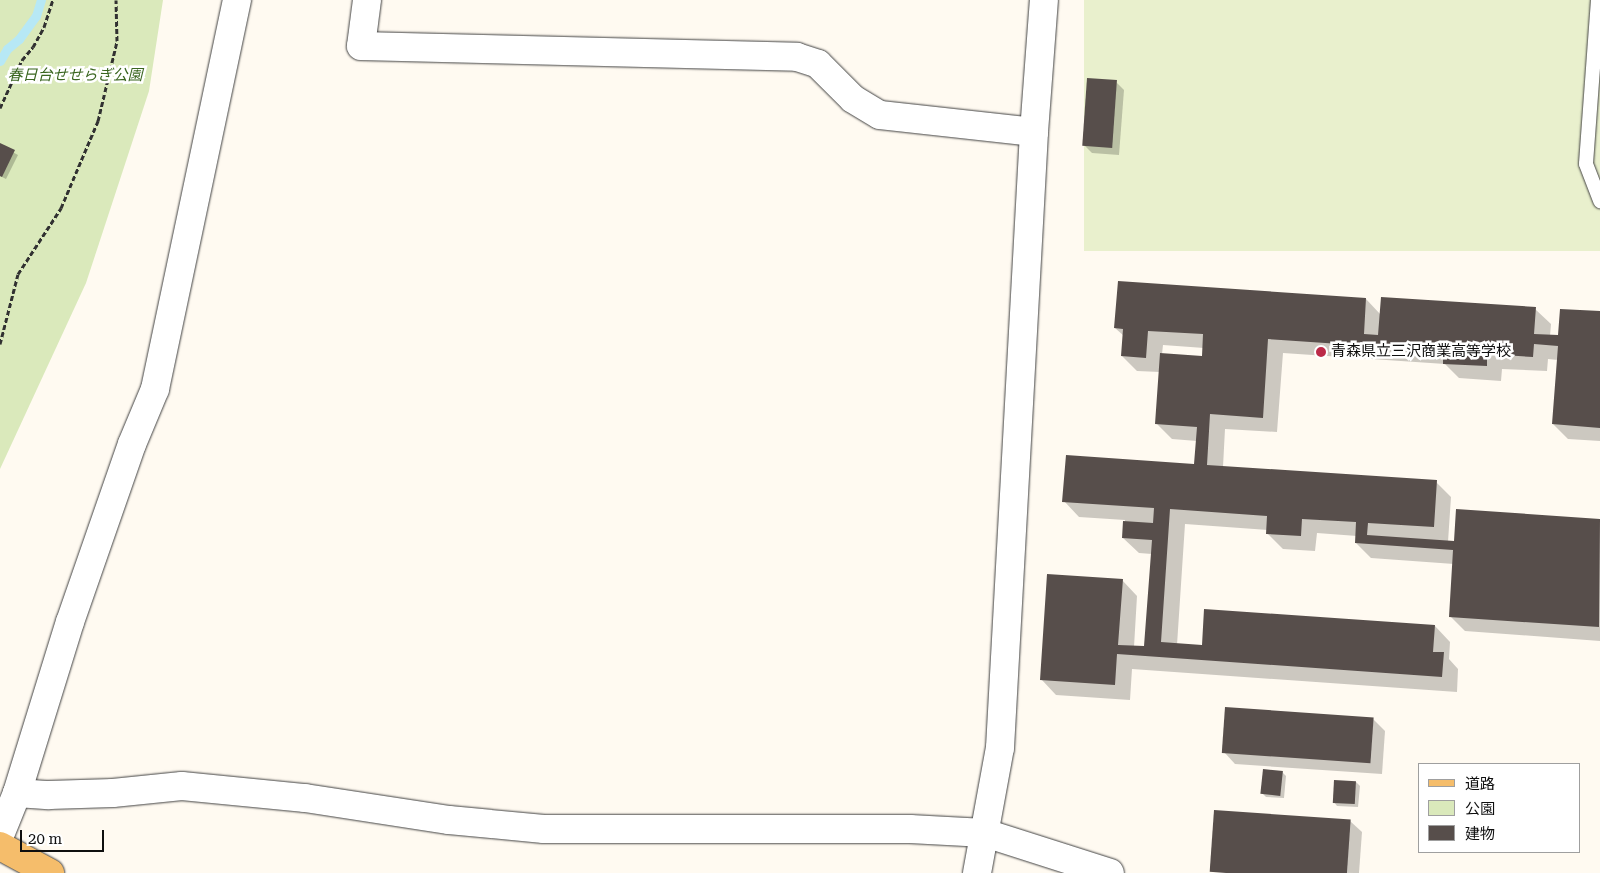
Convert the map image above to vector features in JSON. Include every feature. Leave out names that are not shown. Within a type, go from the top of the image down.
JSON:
[{"type":"main road","points":[[0,846],[50,873]]},
{"type":"street","points":[[0,835],[17,793],[70,622],[132,444],[155,389],[237,0]]},
{"type":"street","points":[[367,0],[361,46],[797,57],[818,64],[853,99],[880,115],[1034,132]]},
{"type":"street","points":[[977,873],[1000,748],[1034,132],[1044,0]]},
{"type":"street","points":[[17,793],[49,795],[112,793],[182,786],[305,798],[449,820],[544,829],[910,829],[985,833],[1110,873]]},
{"type":"lane","points":[[1598,0],[1586,164],[1600,202]]},
{"type":"path","points":[[0,108],[22,60],[33,47],[44,26],[53,0]]},
{"type":"path","points":[[0,344],[18,274],[61,208],[98,120],[117,41],[116,0]]},
{"type":"green space","name":"春日台せせらぎ公園","points":[[0,0],[163,0],[149,91],[86,283],[0,469]]},
{"type":"green space","points":[[1084,0],[1600,0],[1600,251],[1084,251]]},
{"type":"building","points":[[1087,78],[1117,80],[1112,148],[1082,146]]},
{"type":"building","points":[[0,143],[15,150],[2,177],[0,176]]},
{"type":"building","points":[[1118,281],[1366,298],[1364,334],[1378,335],[1381,297],[1536,307],[1534,334],[1558,335],[1560,309],[1600,311],[1600,428],[1552,424],[1558,346],[1534,344],[1533,357],[1487,354],[1487,366],[1443,364],[1443,351],[1268,339],[1263,418],[1210,414],[1207,465],[1437,480],[1434,527],[1368,523],[1367,535],[1454,541],[1456,509],[1600,519],[1599,627],[1449,617],[1453,550],[1355,543],[1356,522],[1302,519],[1301,536],[1266,534],[1267,516],[1170,509],[1161,642],[1202,645],[1204,609],[1435,625],[1433,652],[1444,652],[1442,677],[1117,654],[1115,685],[1040,680],[1047,574],[1123,579],[1118,645],[1144,646],[1152,540],[1122,538],[1123,521],[1153,523],[1154,508],[1062,502],[1066,455],[1194,464],[1197,427],[1155,424],[1160,353],[1202,356],[1203,334],[1148,331],[1146,358],[1121,356],[1123,329],[1114,328]]},
{"type":"building","points":[[1225,707],[1374,717],[1370,763],[1222,753]]},
{"type":"building","points":[[1263,769],[1283,771],[1280,796],[1260,794]]},
{"type":"building","points":[[1334,780],[1356,781],[1355,804],[1333,803]]},
{"type":"building","points":[[1214,810],[1351,820],[1347,873],[1210,872]]},
{"type":"waterway","points":[[0,61],[7,49],[19,39],[36,16],[41,0]]},
{"type":"place","name":"青森県立三沢商業高等学校","points":[[1321,352]]}]
